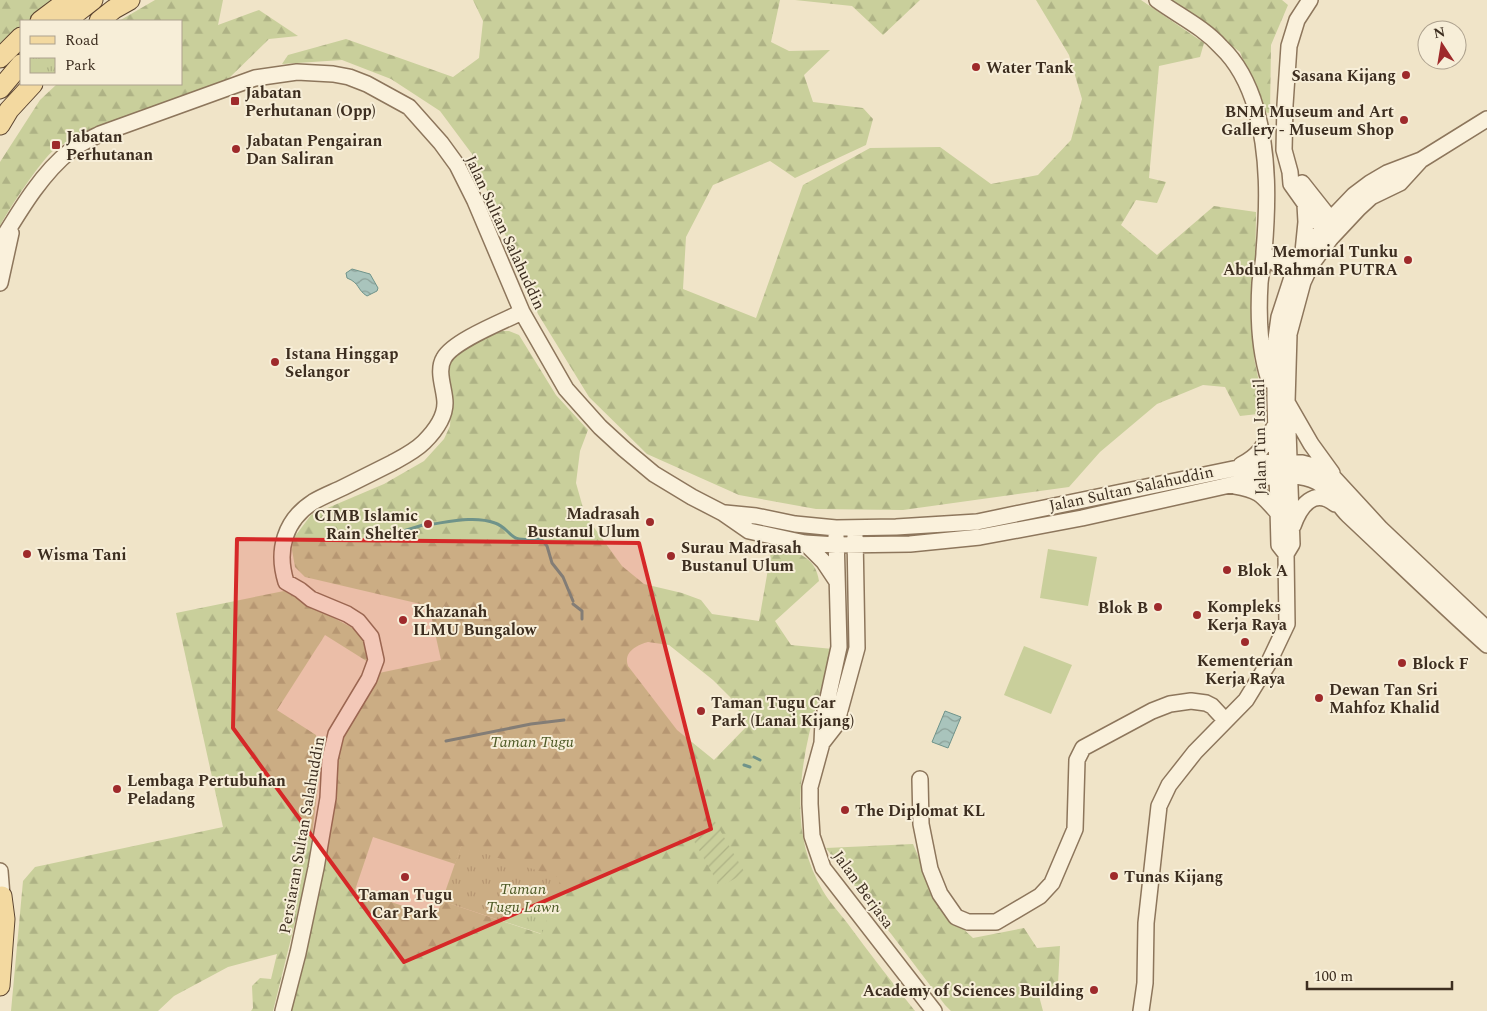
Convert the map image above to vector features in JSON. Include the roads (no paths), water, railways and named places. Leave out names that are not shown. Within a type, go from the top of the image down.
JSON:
[{"type":"main road","points":[[41,20],[68,0]]},
{"type":"main road","points":[[67,20],[93,0]]},
{"type":"main road","points":[[100,20],[130,0]]},
{"type":"main road","points":[[0,58],[20,38]]},
{"type":"main road","points":[[0,89],[20,65]]},
{"type":"main road","points":[[0,125],[9,110],[32,85]]},
{"type":"main road","points":[[0,986],[2,971],[1,897]]},
{"type":"street","points":[[1157,0],[1203,30],[1222,47],[1241,70],[1251,92],[1260,127],[1267,176],[1264,259],[1260,280],[1260,344],[1281,401],[1336,479]]},
{"type":"street","points":[[1310,0],[1297,20],[1289,46],[1284,150],[1291,184],[1308,200],[1331,229]]},
{"type":"street","name":"Jalan Sultan Salahuddin","points":[[0,243],[32,191],[64,156],[80,144],[100,134],[256,78],[297,72],[349,76],[368,84],[409,107],[441,143],[457,165],[475,200],[522,312],[566,389],[600,427],[654,474],[692,498],[723,513],[750,531],[805,543],[836,545],[895,545],[980,537],[1082,518],[1227,485],[1302,463],[1321,468],[1336,479],[1381,529],[1487,629]]},
{"type":"street","points":[[1308,200],[1332,200],[1354,195],[1387,173],[1421,160],[1487,119]]},
{"type":"street","points":[[1331,229],[1372,197],[1400,183],[1421,160]]},
{"type":"street","points":[[1331,229],[1354,195]]},
{"type":"street","points":[[1264,259],[1284,266],[1300,257],[1308,200]]},
{"type":"street","name":"Jalan Sultan Salahuddin","points":[[0,283],[13,222]]},
{"type":"street","name":"Jalan Tun Ismail","points":[[1141,1011],[1145,983],[1146,923],[1159,806],[1169,785],[1194,752],[1246,700],[1268,664],[1287,624],[1286,554],[1292,544],[1292,531],[1275,424],[1281,401],[1289,334],[1286,314],[1300,257],[1331,229]]},
{"type":"street","name":"Jalan Tun Ismail","points":[[1286,314],[1331,229]]},
{"type":"street","points":[[1264,259],[1269,293],[1286,314]]},
{"type":"street","points":[[1260,301],[1264,309],[1286,314]]},
{"type":"street","name":"Persiaran Sultan Salahuddin","points":[[283,1011],[298,953],[316,868],[328,798],[330,758],[336,734],[369,678],[376,660],[371,637],[358,621],[347,614],[311,599],[286,582],[281,553],[285,535],[297,515],[313,502],[402,458],[422,444],[435,430],[442,415],[445,403],[441,367],[444,357],[457,346],[522,312]]},
{"type":"street","name":"Jalan Tun Ismail","points":[[1281,401],[1283,469],[1278,513],[1279,545],[1286,554]]},
{"type":"street","points":[[1232,469],[1261,451],[1275,424]]},
{"type":"street","name":"Jalan Sultan Salahuddin","points":[[723,513],[836,528],[977,522],[1232,469],[1283,469],[1319,483],[1344,512],[1431,595],[1487,645]]},
{"type":"street","points":[[1227,485],[1255,490],[1278,513]]},
{"type":"street","points":[[1292,531],[1298,513],[1303,505],[1310,500],[1319,497],[1328,498],[1344,512]]},
{"type":"street","name":"Jalan Berjasa","points":[[836,528],[839,647],[823,721],[822,743],[813,773],[810,804],[812,836],[823,868],[934,1011]]},
{"type":"street","name":"Jalan Berjasa","points":[[822,743],[836,726],[857,648],[855,528]]},
{"type":"street","points":[[805,543],[824,562],[837,581]]},
{"type":"street","points":[[857,578],[866,558],[878,548],[895,545]]},
{"type":"street","points":[[920,780],[921,824],[930,869],[940,894],[956,917],[968,922],[996,922],[1040,896],[1052,883],[1075,829],[1077,760],[1083,748],[1152,711],[1170,704],[1191,701],[1206,703],[1212,706],[1225,720]]},
{"type":"street","points":[[0,871],[1,897]]},
{"type":"water","points":[[352,269],[370,274],[378,288],[377,291],[367,296],[364,294],[354,282],[347,278],[346,273]]},
{"type":"water","points":[[945,711],[961,717],[948,748],[932,742]]},
{"type":"waterway","points":[[377,539],[423,525],[425,522],[430,521],[433,524],[472,519],[495,523],[517,538],[524,540],[541,539],[547,546],[552,563],[563,577],[573,601]]},
{"type":"waterway","points":[[573,604],[582,611],[582,619]]},
{"type":"waterway","points":[[446,741],[531,724],[564,720]]},
{"type":"waterway","points":[[754,757],[760,760]]},
{"type":"waterway","points":[[744,765],[750,767]]},
{"type":"place","name":"Water Tank","points":[[976,67]]},
{"type":"place","name":"Sasana Kijang","points":[[1406,75]]},
{"type":"place","name":"Jabatan Perhutanan (Opp)","points":[[235,101]]},
{"type":"place","name":"BNM Museum and Art Gallery - Museum Shop","points":[[1404,120]]},
{"type":"place","name":"Jabatan Perhutanan","points":[[56,145]]},
{"type":"place","name":"Jabatan Pengairan Dan Saliran","points":[[236,149]]},
{"type":"place","name":"Memorial Tunku Abdul Rahman PUTRA","points":[[1408,260]]},
{"type":"place","name":"Istana Hinggap Selangor","points":[[275,362]]},
{"type":"place","name":"Madrasah Bustanul Ulum","points":[[650,522]]},
{"type":"place","name":"CIMB Islamic Rain Shelter","points":[[428,524]]},
{"type":"place","name":"Wisma Tani","points":[[27,554]]},
{"type":"place","name":"Surau Madrasah Bustanul Ulum","points":[[671,556]]},
{"type":"place","name":"Blok A","points":[[1227,570]]},
{"type":"place","name":"Blok B","points":[[1158,607]]},
{"type":"place","name":"Kompleks Kerja Raya","points":[[1197,615]]},
{"type":"place","name":"Khazanah ILMU Bungalow","points":[[403,620]]},
{"type":"place","name":"Kementerian Kerja Raya","points":[[1245,642]]},
{"type":"place","name":"Block F","points":[[1402,663]]},
{"type":"place","name":"Dewan Tan Sri Mahfoz Khalid","points":[[1319,698]]},
{"type":"place","name":"Taman Tugu Car Park (Lanai Kijang)","points":[[701,711]]},
{"type":"place","name":"Lembaga Pertubuhan Peladang","points":[[117,789]]},
{"type":"place","name":"The Diplomat KL","points":[[845,810]]},
{"type":"place","name":"Tunas Kijang","points":[[1114,876]]},
{"type":"place","name":"Taman Tugu Car Park","points":[[405,877]]},
{"type":"place","name":"Academy of Sciences Building","points":[[1094,990]]},
{"type":"park label","name":"Taman Tugu","points":[[532,741]]},
{"type":"park label","name":"Taman Tugu Lawn","points":[[523,897]]}]
